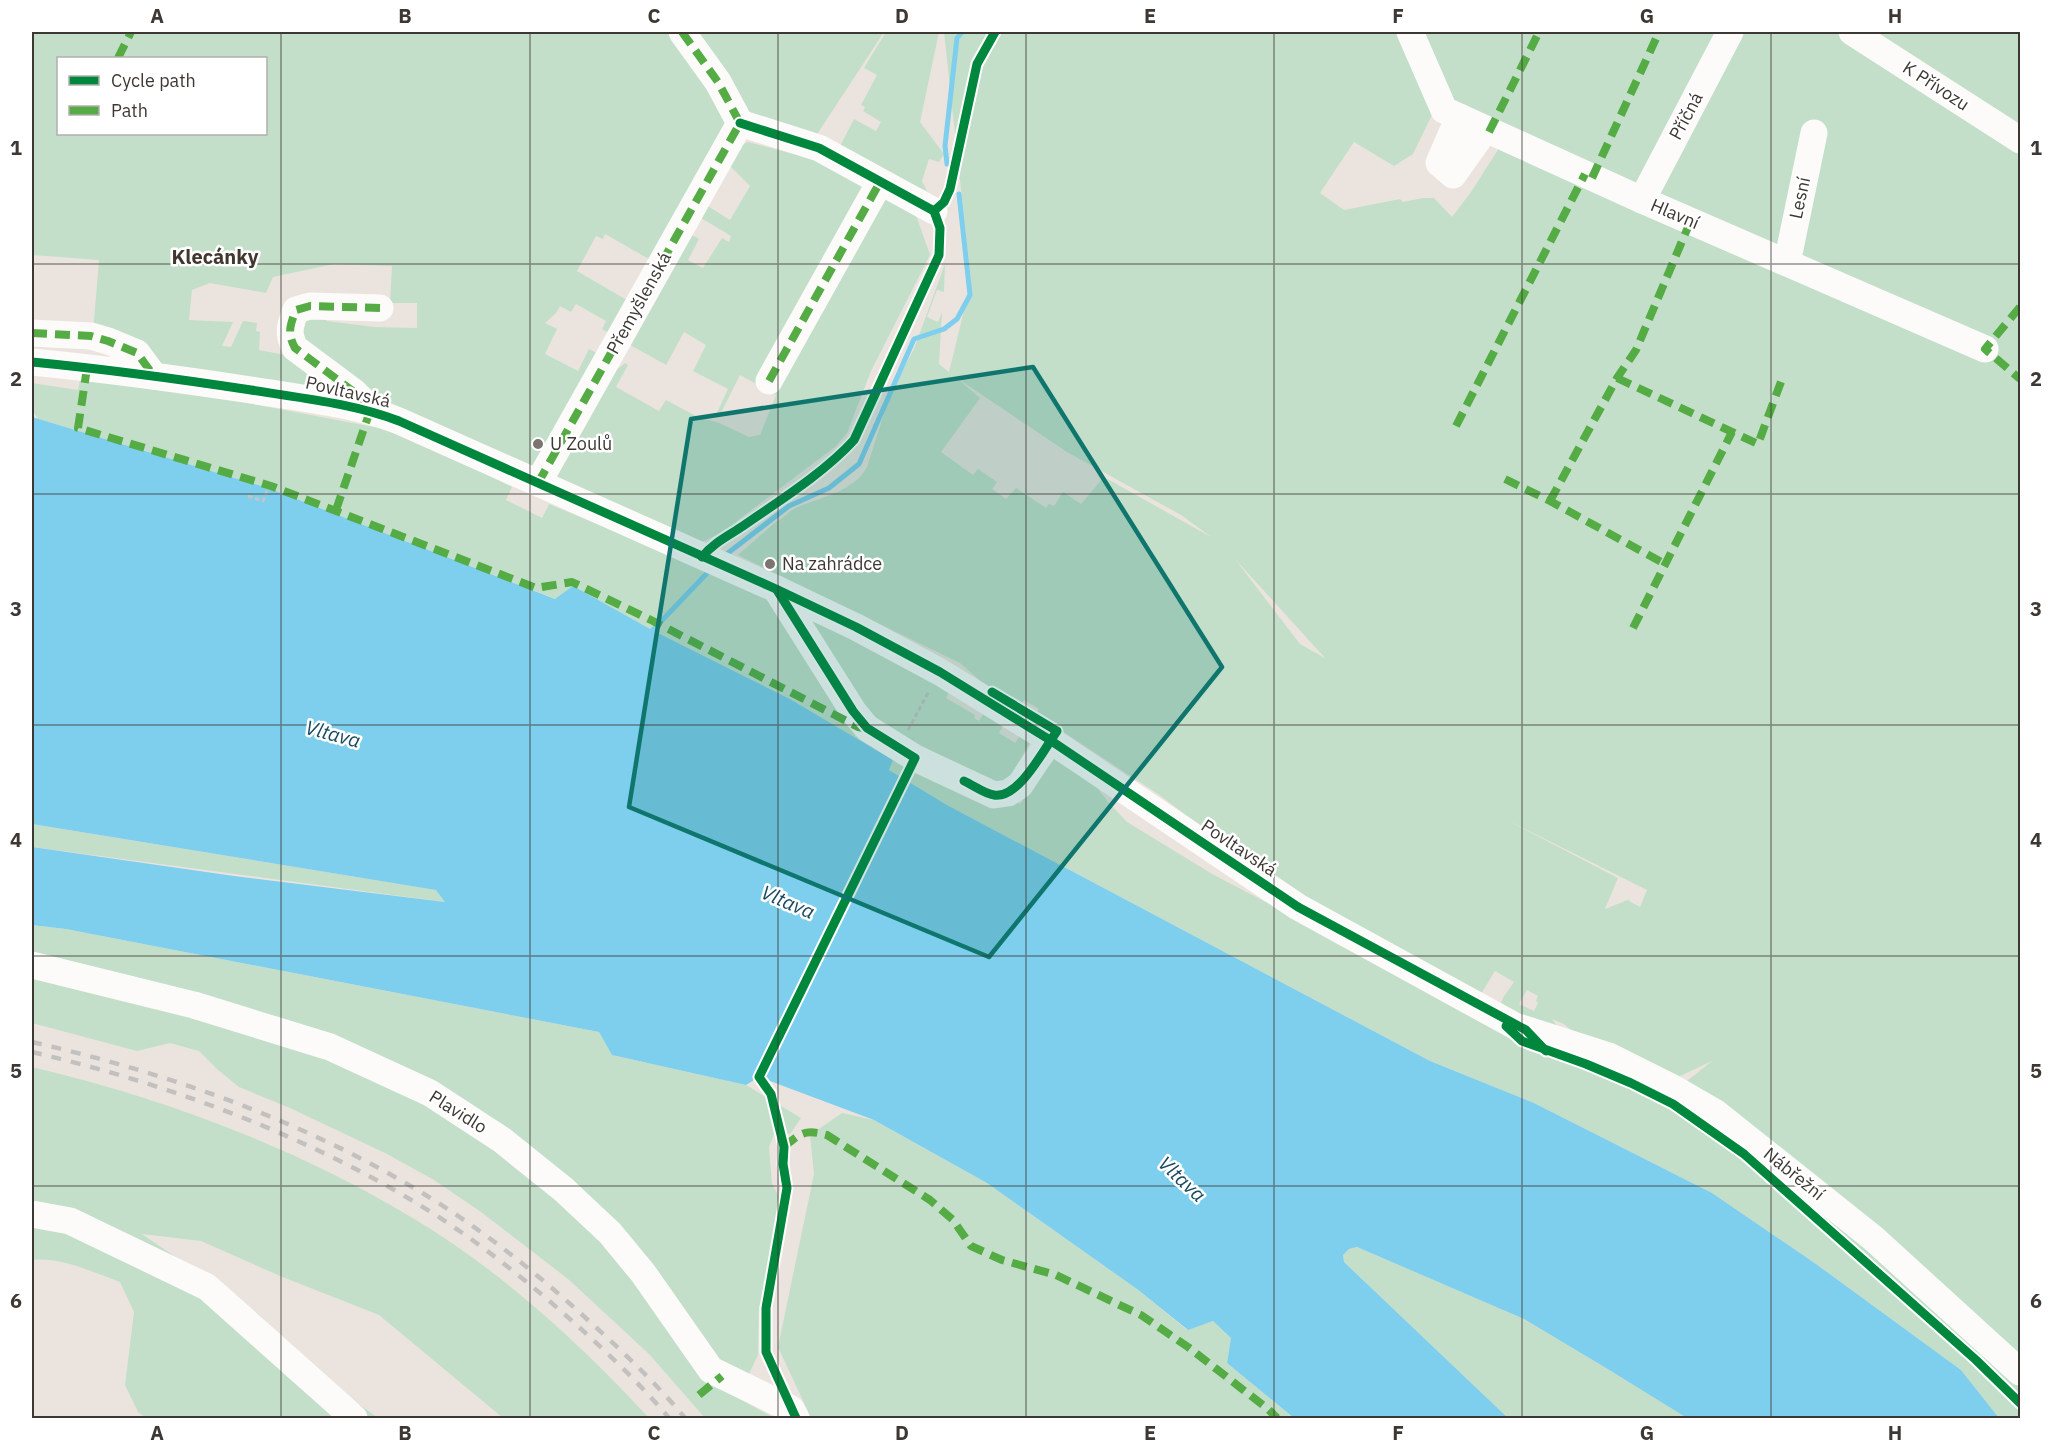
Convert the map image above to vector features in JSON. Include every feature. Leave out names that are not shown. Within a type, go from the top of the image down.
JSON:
[{"type":"street","points":[[682,32],[718,82],[740,123],[819,148],[934,210]]},
{"type":"street","name":"Hlavní","points":[[1410,32],[1444,110],[1642,200],[1984,350]]},
{"type":"street","name":"Příčná","points":[[1642,200],[1730,32]]},
{"type":"street","name":"K Přívozu","points":[[1852,32],[2020,140]]},
{"type":"street","points":[[1459,117],[1439,163],[1453,175],[1485,130]]},
{"type":"street","name":"Přemyšlenská","points":[[538,483],[740,123]]},
{"type":"street","name":"Lesní","points":[[1786,263],[1814,133]]},
{"type":"street","points":[[769,381],[880,182]]},
{"type":"street","points":[[373,411],[354,392],[295,348],[290,338],[289,326],[296,310],[310,306],[380,308]]},
{"type":"street","points":[[32,333],[92,336],[108,341],[137,353],[154,376]]},
{"type":"street","name":"Povltavská","points":[[32,362],[154,376],[373,411],[776,589],[856,627],[937,677],[1050,740],[1298,908],[1515,1026],[1531,1032]]},
{"type":"street","points":[[776,589],[853,711],[867,728],[904,763],[994,795],[1008,793],[1020,785],[1050,740]]},
{"type":"street","name":"Plavidlo","points":[[32,965],[194,1005],[330,1047],[430,1094],[502,1140],[563,1189],[610,1233],[643,1273],[711,1370],[793,1414]]},
{"type":"street","name":"Nábřežní","points":[[1531,1032],[1609,1056],[1716,1113],[1873,1238],[2020,1372]]},
{"type":"street","points":[[32,1214],[70,1221],[207,1287],[354,1419]]},
{"type":"path","points":[[248,496],[263,501],[268,488]]},
{"type":"path","points":[[904,763],[937,677]]},
{"type":"highlighted area","points":[[1033,367],[1222,667],[989,957],[629,807],[691,419]]},
{"type":"green space","points":[[32,32],[675,32],[732,118],[654,262],[605,234],[603,239],[596,236],[577,271],[632,303],[613,335],[602,329],[606,321],[576,304],[571,312],[560,306],[545,323],[557,329],[545,354],[578,371],[589,349],[602,356],[537,470],[363,390],[301,345],[301,319],[323,311],[327,321],[374,327],[417,328],[417,303],[390,303],[392,266],[334,264],[273,277],[266,293],[210,283],[192,290],[189,320],[233,322],[222,346],[231,347],[243,321],[257,323],[256,331],[260,332],[259,350],[296,357],[350,395],[112,359],[112,351],[93,332],[99,260],[32,255]]},
{"type":"green space","points":[[689,32],[884,32],[814,139],[741,112]]},
{"type":"green space","points":[[886,32],[939,32],[920,122],[944,154],[939,162],[929,159],[922,181],[927,191],[902,181],[839,148],[854,119],[876,131],[881,122],[863,111],[865,107],[861,105],[877,75],[864,68]]},
{"type":"green space","points":[[944,32],[1400,32],[1434,111],[1413,154],[1394,166],[1354,142],[1320,193],[1344,210],[1400,199],[1403,202],[1434,198],[1452,217],[1501,145],[1455,111],[1418,32],[1845,32],[2020,144],[2020,1418],[1999,1418],[1961,1370],[1816,1264],[1712,1193],[1534,1103],[1430,1061],[947,805],[889,770],[893,760],[790,699],[652,630],[573,587],[556,599],[268,488],[38,419],[32,410],[32,383],[78,390],[81,375],[141,383],[384,427],[431,447],[512,487],[506,500],[542,518],[549,504],[709,571],[952,686],[946,698],[975,715],[974,718],[979,721],[984,713],[1003,726],[999,733],[1015,743],[1022,733],[1032,739],[1008,780],[1012,798],[1020,804],[1059,753],[1083,769],[1108,802],[1127,822],[1214,875],[1394,969],[1672,1093],[1712,1061],[1676,1078],[1581,1039],[1564,1024],[1552,1019],[1563,1034],[1498,1009],[1514,982],[1495,971],[1478,999],[1289,893],[1158,794],[1036,714],[1039,709],[1024,700],[1020,705],[982,682],[960,663],[738,555],[793,509],[845,488],[854,482],[867,467],[892,389],[914,349],[945,264],[944,292],[937,290],[927,317],[938,322],[942,312],[939,364],[949,372],[971,282]],"holes":[[[957,378],[1067,452],[1181,515],[1211,537],[1104,477],[1081,504],[1063,492],[1054,506],[1049,504],[1046,508],[1016,488],[1006,499],[992,489],[997,482],[978,469],[973,475],[941,452],[980,398]],[[1235,559],[1325,658],[1300,644]],[[1507,820],[1647,890],[1640,907],[1629,901],[1630,899],[1605,909],[1618,878]],[[1527,990],[1538,996],[1536,1001],[1538,1003],[1534,1011],[1519,1004]]]},
{"type":"green space","points":[[1867,32],[2020,32],[2020,129]]},
{"type":"green space","points":[[748,142],[809,158],[812,155],[916,215],[930,255],[871,371],[847,433],[836,446],[729,529],[697,544],[551,476],[604,380],[625,363],[628,365],[616,387],[659,411],[666,400],[696,416],[719,423],[749,437],[760,435],[776,395],[740,375],[720,415],[716,415],[728,389],[693,371],[706,345],[684,332],[666,365],[625,342],[687,232],[699,239],[688,260],[703,268],[722,238],[729,242],[731,236],[696,215],[703,203],[730,220],[750,186],[726,162],[740,146]]},
{"type":"green space","points":[[32,824],[437,890],[445,902],[32,847]]},
{"type":"green space","points":[[32,925],[66,929],[599,1032],[612,1055],[746,1085],[801,1118],[790,1134],[775,1132],[769,1147],[772,1184],[780,1198],[769,1270],[759,1307],[758,1355],[745,1382],[713,1365],[659,1284],[440,1092],[32,957]]},
{"type":"green space","points":[[32,970],[173,1005],[408,1088],[583,1213],[713,1384],[774,1418],[705,1418],[649,1354],[568,1279],[481,1212],[434,1180],[387,1154],[290,1108],[239,1087],[199,1051],[170,1043],[137,1051],[32,1023]]},
{"type":"green space","points":[[32,1067],[130,1094],[227,1127],[321,1168],[411,1217],[476,1260],[537,1309],[595,1362],[649,1418],[503,1418],[379,1315],[280,1276],[201,1241],[142,1234],[257,1313],[338,1389],[378,1418],[146,1418],[138,1412],[125,1385],[134,1312],[120,1282],[66,1263],[32,1260]]},
{"type":"green space","points":[[842,1113],[874,1120],[987,1183],[1137,1289],[1187,1330],[1213,1321],[1231,1338],[1227,1363],[1294,1418],[811,1418],[778,1347],[814,1174],[810,1135]]},
{"type":"green space","points":[[1357,1247],[1524,1319],[1687,1418],[1508,1418],[1344,1262],[1343,1255],[1349,1249]]},
{"type":"water","name":"Vltava","points":[[32,417],[268,488],[555,599],[573,586],[652,630],[790,699],[893,760],[889,770],[947,805],[1430,1061],[1534,1103],[1712,1193],[1816,1264],[1961,1370],[1999,1418],[1687,1418],[1524,1319],[1357,1247],[1349,1249],[1343,1255],[1344,1262],[1508,1418],[1294,1418],[1227,1363],[1231,1338],[1213,1321],[1188,1330],[1137,1289],[987,1183],[874,1120],[759,1077],[746,1085],[612,1055],[599,1032],[66,929],[32,925],[32,847],[234,876],[445,902],[436,890],[32,824]]},
{"type":"waterway","points":[[947,164],[945,146],[957,38],[962,32]]},
{"type":"waterway","points":[[724,556],[789,506],[829,488],[859,464],[914,339],[944,329],[957,319],[970,295],[959,194]]},
{"type":"waterway","points":[[649,634],[711,569]]},
{"type":"ferry route","points":[[759,1077],[903,779]]},
{"type":"railway","points":[[32,1042],[134,1069],[234,1102],[331,1144],[424,1194],[510,1253],[550,1286],[627,1356],[685,1418]]},
{"type":"railway","points":[[32,1052],[132,1079],[231,1113],[280,1133],[373,1178],[440,1218],[502,1262],[615,1360],[669,1418]]},
{"type":"marked path","points":[[118,57],[131,32]]},
{"type":"marked path","points":[[682,32],[718,82],[740,123],[746,124]]},
{"type":"marked path","points":[[1489,132],[1539,32]]},
{"type":"marked path","points":[[1592,178],[1659,32]]},
{"type":"marked path","points":[[538,483],[740,123]]},
{"type":"marked path","points":[[1456,426],[1585,174]]},
{"type":"marked path","points":[[769,381],[880,182]]},
{"type":"marked path","points":[[1550,501],[1617,378],[1636,350],[1691,220]]},
{"type":"marked path","points":[[371,409],[354,392],[295,348],[290,329],[296,310],[310,306],[380,308]]},
{"type":"marked path","points":[[2020,307],[1985,349],[2020,379]]},
{"type":"marked path","points":[[32,333],[91,336],[108,341],[137,353],[154,376]]},
{"type":"marked path","points":[[87,368],[78,428],[271,486],[536,588],[572,582],[864,728]]},
{"type":"marked path","points":[[1617,378],[1758,444],[1782,379]]},
{"type":"marked path","points":[[336,510],[370,411]]},
{"type":"marked path","points":[[1633,628],[1732,432]]},
{"type":"marked path","points":[[1505,479],[1665,564]]},
{"type":"marked path","points":[[784,1147],[795,1138],[808,1132],[827,1135],[930,1200],[953,1220],[971,1246],[1002,1260],[1056,1275],[1141,1315],[1188,1347],[1277,1418]]},
{"type":"marked path","points":[[699,1395],[722,1376]]},
{"type":"cycle path","points":[[934,211],[944,202],[950,189],[977,64],[995,32]]},
{"type":"cycle path","points":[[702,557],[716,544],[816,475],[854,440],[939,255],[940,228],[934,211],[819,148],[740,123]]},
{"type":"cycle path","points":[[32,362],[142,374],[251,390],[326,402],[381,415],[776,589],[856,627],[940,672],[1050,740],[1298,907],[1526,1030],[1546,1051]]},
{"type":"cycle path","points":[[777,590],[853,711],[867,728],[915,758],[759,1077],[771,1094],[784,1147],[783,1164],[787,1188],[766,1308],[766,1352],[796,1418]]},
{"type":"cycle path","points":[[964,781],[994,795],[1013,789],[1030,771],[1057,731],[992,692]]},
{"type":"cycle path","points":[[1506,1026],[1522,1041],[1586,1064],[1673,1104],[1744,1154],[1976,1360],[2020,1403]]},
{"type":"place","name":"U Zoulů","points":[[538,444]]},
{"type":"place","name":"Na zahrádce","points":[[770,564]]},
{"type":"district","name":"Klecánky","points":[[215,257]]}]
